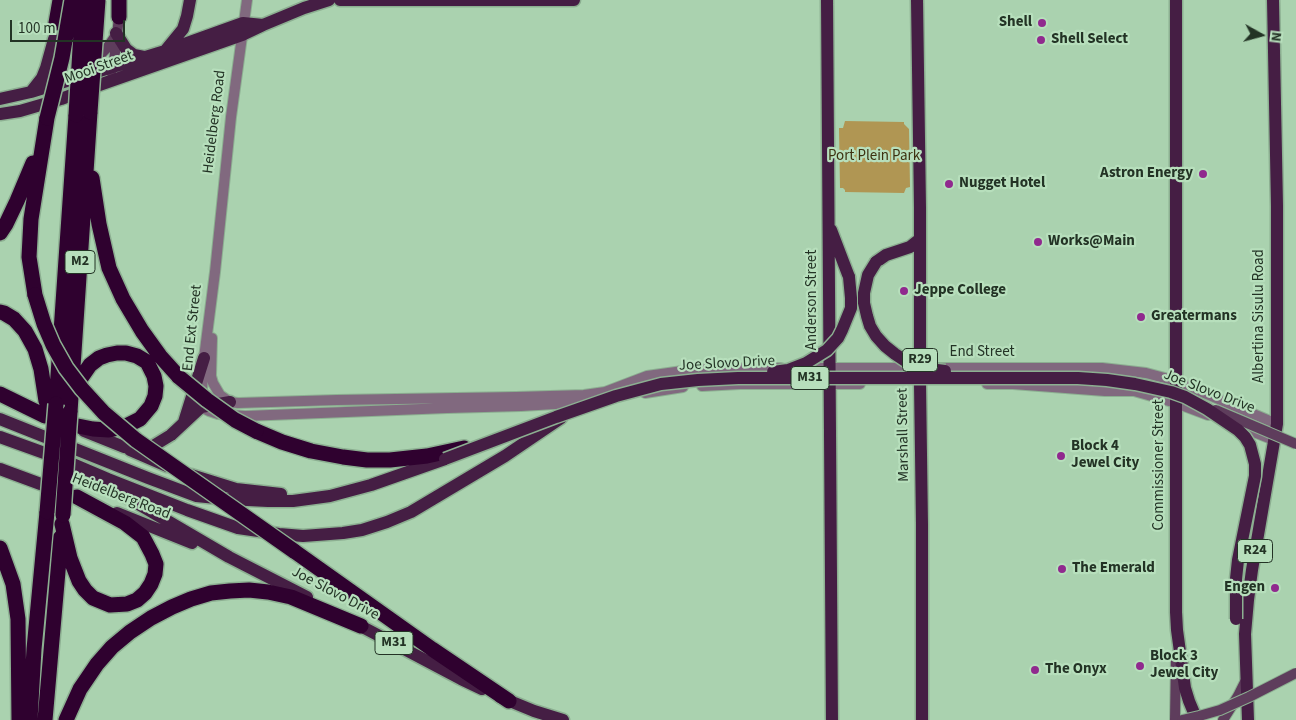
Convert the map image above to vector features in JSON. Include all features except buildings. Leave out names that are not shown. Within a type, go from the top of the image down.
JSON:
[{"type":"highway","points":[[55,33],[60,0]]},
{"type":"highway","points":[[72,0],[62,58],[46,124],[31,219],[29,257],[35,296],[44,324],[66,368],[104,413],[136,440],[432,649],[509,701]]},
{"type":"highway","name":"M2","points":[[83,0],[85,116]]},
{"type":"highway","name":"M2","points":[[30,720],[44,511],[59,410],[85,116],[98,0]]},
{"type":"highway","points":[[119,17],[120,0]]},
{"type":"highway","points":[[85,116],[92,180],[109,268],[123,299],[160,356],[179,377],[207,400],[235,420],[256,431],[282,442],[343,458],[390,460],[427,456],[502,438]]},
{"type":"highway","points":[[0,233],[31,169],[46,124]]},
{"type":"highway","points":[[0,312],[14,319],[26,331],[59,410]]},
{"type":"highway","points":[[0,394],[59,410],[93,429],[109,430],[124,427],[140,418],[151,406],[155,391],[154,376],[147,362],[137,356],[126,353],[107,355],[90,365],[73,394],[59,410]]},
{"type":"highway","name":"M2","points":[[45,720],[62,520],[59,410]]},
{"type":"highway","points":[[62,520],[70,558],[79,581],[93,598],[110,605],[127,604],[137,600],[145,593],[151,584],[156,564],[143,536],[126,523],[77,497]]},
{"type":"highway","points":[[0,548],[13,584],[18,619],[19,720]]},
{"type":"highway","points":[[66,720],[80,689],[97,664],[118,642],[130,632],[172,607],[211,593],[249,590],[291,597],[362,626]]},
{"type":"main road","points":[[165,52],[183,30],[190,0]]},
{"type":"main road","name":"Mooi Street","points":[[0,99],[56,85],[144,57],[263,25],[329,0]]},
{"type":"main road","points":[[340,0],[574,0]]},
{"type":"main road","name":"Anderson Street","points":[[827,0],[832,720]]},
{"type":"main road","name":"Marshall Street","points":[[917,0],[920,120],[922,720]]},
{"type":"main road","name":"Commissioner Street","points":[[1175,720],[1180,400],[1176,381],[1176,0]]},
{"type":"main road","name":"Albertina Sisulu Road","points":[[1248,720],[1245,634],[1252,570],[1277,424],[1277,206],[1274,0]]},
{"type":"main road","points":[[102,84],[108,79],[112,68],[119,17]]},
{"type":"main road","name":"Mooi Street","points":[[0,114],[20,111],[60,99],[243,29]]},
{"type":"main road","points":[[55,33],[59,51],[65,56],[74,58],[92,58],[100,55],[116,34]]},
{"type":"main road","points":[[55,33],[53,66],[60,99]]},
{"type":"main road","points":[[31,92],[42,78],[55,33]]},
{"type":"main road","points":[[116,34],[126,49],[134,55],[144,57]]},
{"type":"main road","points":[[738,378],[788,370],[806,363],[827,350],[838,338],[851,308],[852,298],[849,277],[829,225]]},
{"type":"main road","points":[[920,239],[910,247],[886,255],[871,268],[865,283],[864,303],[870,326],[884,346],[903,360],[921,368],[994,378]]},
{"type":"main road","points":[[184,422],[204,358]]},
{"type":"main road","name":"Joe Slovo Drive","points":[[196,496],[293,501],[330,496],[371,485],[445,460],[564,414],[636,390],[661,384],[738,378],[1078,378],[1107,380],[1171,392],[1180,400],[1296,444]]},
{"type":"main road","points":[[0,399],[59,410],[98,436],[166,466],[229,487],[313,498]]},
{"type":"main road","points":[[1180,400],[1207,409],[1238,430],[1250,445],[1253,455],[1254,476],[1238,560],[1236,620],[1238,629],[1245,634]]},
{"type":"main road","points":[[124,447],[136,449],[153,446],[171,435],[201,407],[230,402]]},
{"type":"main road","points":[[0,437],[238,528],[303,536],[362,530],[411,512],[504,456],[584,403]]},
{"type":"main road","name":"Heidelberg Road","points":[[0,419],[196,496]]},
{"type":"main road","points":[[61,460],[229,557]]},
{"type":"main road","name":"Heidelberg Road","points":[[0,469],[229,557]]},
{"type":"main road","name":"Joe Slovo Drive","points":[[229,557],[461,679],[509,701],[563,720]]},
{"type":"main road","points":[[1177,630],[1187,694],[1197,720]]},
{"type":"main road","points":[[1182,720],[1220,710],[1296,673]]},
{"type":"main road","points":[[1223,720],[1246,680]]},
{"type":"street","points":[[55,0],[55,33]]},
{"type":"street","name":"Heidelberg Road","points":[[215,272],[231,116],[247,0]]},
{"type":"street","name":"End Ext Street","points":[[201,407],[204,358],[215,272]]},
{"type":"street","name":"End Ext Street","points":[[215,272],[211,376],[220,394],[230,402]]},
{"type":"street","name":"End Street","points":[[230,402],[584,395],[605,392],[647,376],[690,370],[715,369],[1102,368],[1146,373],[1176,381],[1277,424]]},
{"type":"street","name":"End Street","points":[[584,403],[697,386],[740,384],[1013,384],[1105,391],[1134,391],[1180,400],[1274,440]]},
{"type":"street","points":[[201,407],[218,414],[245,416],[584,403]]},
{"type":"green space","name":"Port Plein Park","points":[[845,121],[904,122],[909,129],[910,187],[906,188],[904,193],[845,192],[843,188],[840,188],[839,128],[843,128]]},
{"type":"place","name":"Shell","points":[[1042,23]]},
{"type":"place","name":"Shell Select","points":[[1041,40]]},
{"type":"place","name":"Astron Energy","points":[[1203,174]]},
{"type":"place","name":"Nugget Hotel","points":[[949,184]]},
{"type":"place","name":"Works@Main","points":[[1038,242]]},
{"type":"place","name":"Jeppe College","points":[[904,291]]},
{"type":"place","name":"Greatermans","points":[[1141,317]]},
{"type":"place","name":"Block 4 Jewel City","points":[[1061,456]]},
{"type":"place","name":"The Emerald","points":[[1062,569]]},
{"type":"place","name":"Engen","points":[[1275,588]]},
{"type":"place","name":"Block 3 Jewel City","points":[[1140,666]]},
{"type":"place","name":"The Onyx","points":[[1035,670]]}]
